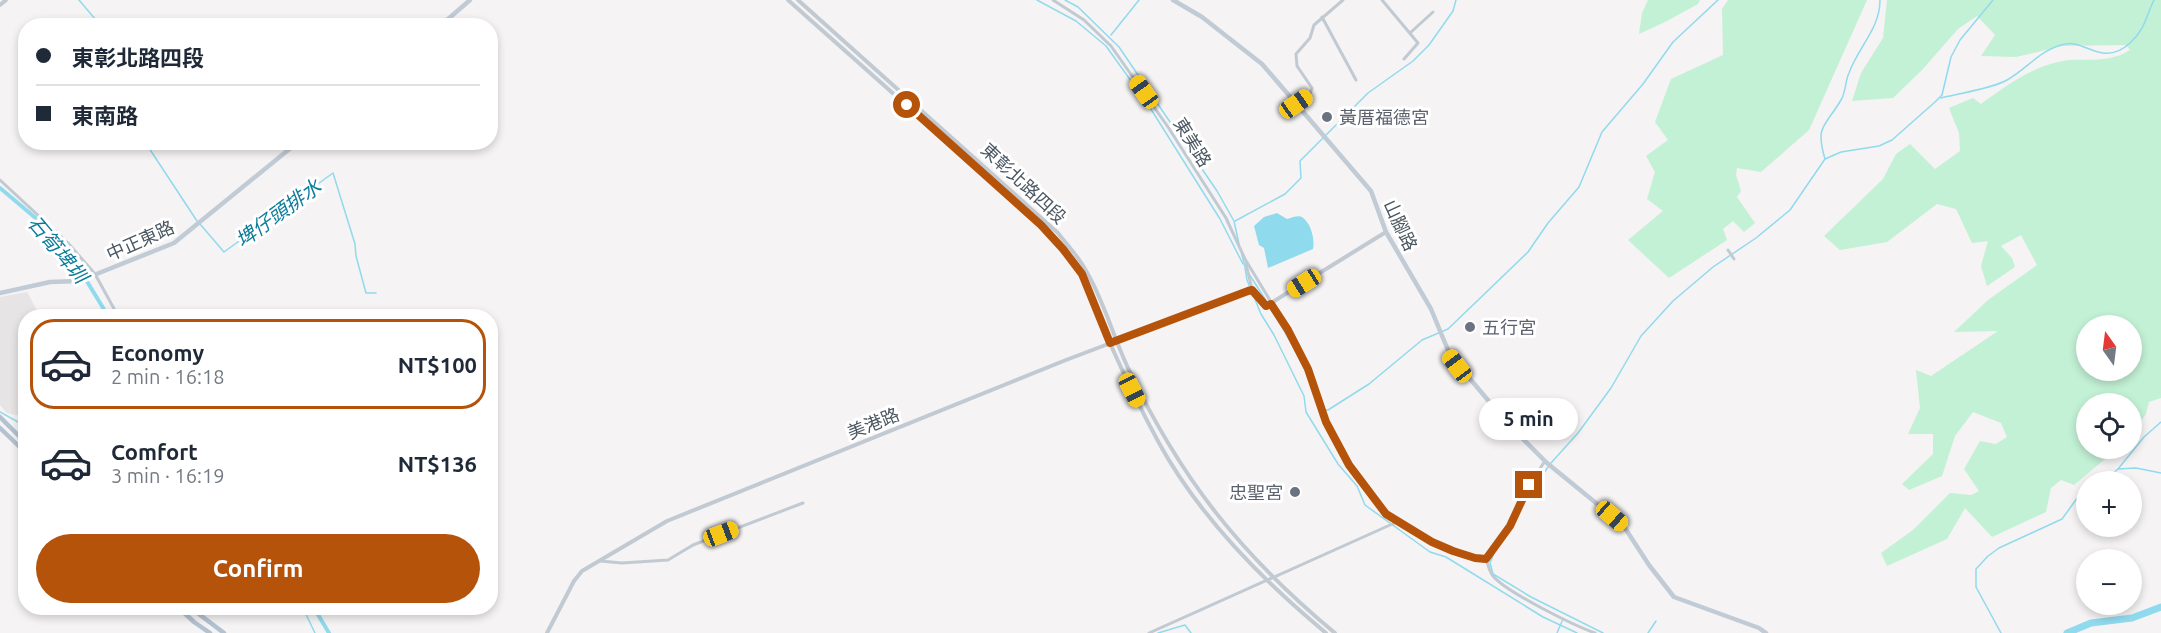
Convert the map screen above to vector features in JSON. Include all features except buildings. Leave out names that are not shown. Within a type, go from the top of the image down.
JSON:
[{"type":"main road","points":[[449,18],[470,0]]},
{"type":"main road","points":[[1173,0],[1202,17],[1262,64],[1296,104]]},
{"type":"main road","name":"山腳路","points":[[1296,104],[1371,191],[1386,232],[1431,309],[1450,356],[1465,376],[1552,468],[1623,525],[1649,565],[1674,597],[1759,628],[1766,633]]},
{"type":"main road","name":"中正東路","points":[[0,293],[50,282],[79,281],[174,243],[288,150]]},
{"type":"main road","points":[[0,417],[18,434]]},
{"type":"main road","points":[[0,428],[18,445]]},
{"type":"main road","points":[[186,615],[210,633]]},
{"type":"main road","points":[[200,615],[224,633]]},
{"type":"street","points":[[0,5],[6,0]]},
{"type":"street","name":"東彰北路四段","points":[[788,0],[943,136],[1041,225],[1063,249],[1082,274],[1110,343],[1159,444],[1179,474],[1223,532],[1268,582],[1326,633]]},
{"type":"street","name":"東彰北路四段","points":[[798,0],[1058,233],[1087,271],[1116,341],[1175,458],[1204,501],[1274,579],[1335,633]]},
{"type":"street","name":"東美路","points":[[1053,0],[1084,20],[1119,56],[1226,218],[1245,259]]},
{"type":"street","points":[[1296,104],[1310,94],[1312,88],[1297,66],[1296,54],[1310,38],[1314,24],[1343,0]]},
{"type":"street","points":[[1382,0],[1418,45],[1404,59]]},
{"type":"street","points":[[1410,33],[1433,12]]},
{"type":"street","points":[[1322,17],[1356,80]]},
{"type":"street","points":[[943,136],[947,132]]},
{"type":"street","points":[[0,180],[68,243],[94,274],[114,309]]},
{"type":"street","points":[[1245,259],[1250,290],[1266,306],[1386,232]]},
{"type":"street","points":[[1728,250],[1734,259]]},
{"type":"street","points":[[1245,259],[1288,330],[1308,369],[1326,422],[1360,482],[1386,514],[1443,547],[1475,558],[1486,559]]},
{"type":"street","name":"美港路","points":[[547,633],[574,581],[598,561],[667,521],[1110,343],[1250,290]]},
{"type":"street","points":[[1486,559],[1510,526],[1529,485],[1546,462]]},
{"type":"street","points":[[598,561],[668,560],[693,545],[803,503]]},
{"type":"street","points":[[1149,633],[1268,582],[1400,521]]},
{"type":"street","points":[[1486,559],[1490,571],[1500,583],[1561,618],[1595,633]]},
{"type":"shaded area","points":[[27,292],[36,309],[18,309],[18,415],[7,413],[0,405],[0,297]]},
{"type":"green space","points":[[1648,0],[1700,0],[1698,4],[1639,34],[1642,13]]},
{"type":"green space","points":[[1728,0],[1867,0],[1809,130],[1761,172],[1737,168],[1736,175],[1741,191],[1737,197],[1755,223],[1744,232],[1733,221],[1723,229],[1727,240],[1669,278],[1628,240],[1663,211],[1647,199],[1655,172],[1646,156],[1668,140],[1655,122],[1671,79],[1723,55],[1722,9]]},
{"type":"green space","points":[[1887,0],[2161,0],[2161,398],[2149,402],[2142,420],[2142,393],[2076,393],[2076,459],[2105,459],[2091,471],[2076,471],[2074,485],[2061,480],[2051,488],[2046,512],[1992,537],[1965,508],[1947,539],[1887,566],[1881,553],[1913,530],[1950,493],[1971,495],[1979,491],[1964,469],[1980,441],[1996,444],[2007,437],[2001,423],[1973,412],[1955,436],[1942,476],[1909,490],[1902,484],[1933,454],[1933,434],[1908,434],[1920,408],[1916,370],[1931,376],[1998,331],[1954,332],[1988,300],[2037,265],[2021,235],[2001,246],[2012,258],[2015,267],[1987,286],[1981,266],[1988,241],[1972,243],[1956,209],[1937,204],[1887,242],[1840,250],[1824,236],[1883,179],[1896,154],[1910,144],[1935,169],[1960,151],[1959,133],[1949,108],[1973,98],[1981,104],[2017,79],[2048,65],[2067,60],[2111,58],[2130,50],[2126,45],[2062,46],[2016,57],[1981,56],[1995,35],[1977,16],[1958,29],[1922,70],[1893,98],[1852,101],[1861,73],[1883,38]]},
{"type":"water","points":[[1277,213],[1287,219],[1299,216],[1308,223],[1312,231],[1313,249],[1268,268],[1264,248],[1259,245],[1254,226],[1264,217]]},
{"type":"waterway","name":"埤仔頭排水","points":[[79,0],[94,18]]},
{"type":"waterway","points":[[1037,0],[1076,21],[1106,46],[1149,106],[1220,219],[1243,264]]},
{"type":"waterway","points":[[1065,0],[1078,7],[1119,47],[1217,191],[1234,221],[1239,244]]},
{"type":"waterway","points":[[1111,35],[1139,0]]},
{"type":"waterway","points":[[1235,221],[1285,194],[1301,178],[1300,161],[1368,93],[1413,61],[1429,45],[1453,11],[1456,0]]},
{"type":"waterway","points":[[1249,274],[1300,358],[1318,406],[1321,410],[1328,410],[1369,384],[1422,340],[1448,329],[1528,252],[1548,223],[1579,187],[1602,132],[1643,84],[1673,42],[1718,0]]},
{"type":"waterway","points":[[1825,159],[1821,139],[1823,127],[1843,97],[1853,64],[1873,29],[1880,0]]},
{"type":"waterway","points":[[1551,463],[1578,433],[1611,388],[1641,336],[1673,301],[1713,267],[1756,238],[1790,210],[1825,159],[1841,152],[1879,146],[1892,140],[1942,95],[1951,57],[1960,40],[1993,0]]},
{"type":"waterway","points":[[1941,98],[2001,83],[2056,46],[2079,45],[2103,53],[2120,50],[2139,33],[2154,0]]},
{"type":"waterway","name":"埤仔頭排水","points":[[150,150],[197,221]]},
{"type":"waterway","name":"埤仔頭排水","points":[[200,224],[224,252],[333,173],[355,244],[366,293],[376,293]]},
{"type":"waterway","name":"石筍埤圳","points":[[0,188],[38,220],[74,260],[104,309]]},
{"type":"waterway","points":[[1242,255],[1245,267]]},
{"type":"waterway","points":[[1245,268],[1247,280],[1261,314],[1304,396],[1306,412],[1338,464],[1357,486],[1365,505],[1430,552],[1446,557],[1543,617],[1577,633]]},
{"type":"waterway","points":[[0,412],[18,422]]},
{"type":"waterway","points":[[2118,469],[2144,437],[2161,422]]},
{"type":"waterway","points":[[1519,510],[1548,467]]},
{"type":"waterway","points":[[2116,471],[2136,468],[2161,473]]},
{"type":"waterway","points":[[2001,633],[1976,587],[1976,569],[1999,548],[2062,519],[2076,500]]},
{"type":"waterway","points":[[1496,548],[1490,563],[1493,574],[1531,597],[1603,633]]},
{"type":"waterway","points":[[2067,633],[2091,623],[2132,618],[2161,607]]},
{"type":"waterway","points":[[306,615],[315,633]]},
{"type":"waterway","name":"石筍埤圳","points":[[318,615],[329,633]]},
{"type":"waterway","points":[[1557,633],[1563,619]]},
{"type":"waterway","points":[[1648,633],[1656,621]]},
{"type":"waterway","points":[[1158,633],[1185,625],[1191,633]]},
{"type":"place","name":"黃厝福德宮","points":[[1327,117]]},
{"type":"place","name":"五行宮","points":[[1470,327]]},
{"type":"place","name":"忠聖宮","points":[[1295,492]]},
{"type":"route","points":[[907,105],[1041,225],[1063,249],[1082,274],[1110,343],[1252,290],[1266,306],[1271,304],[1288,330],[1314,381],[1326,422],[1349,465],[1386,514],[1432,542],[1475,558],[1486,559],[1510,526],[1529,485]]}]
